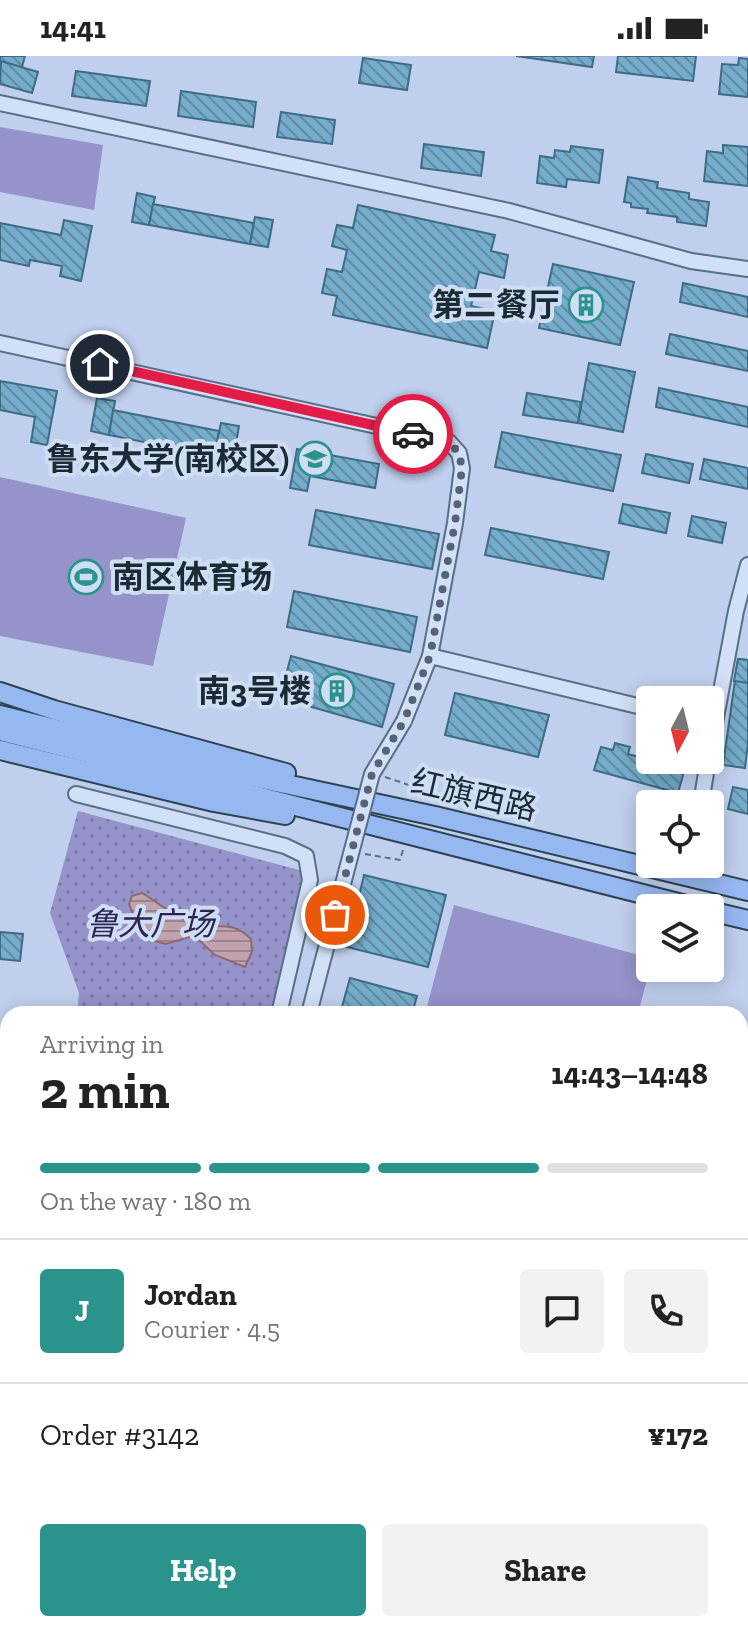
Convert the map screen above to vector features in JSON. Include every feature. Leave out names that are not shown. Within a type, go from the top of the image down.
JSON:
[{"type":"main road","points":[[0,692],[54,710],[435,816]]},
{"type":"main road","name":"红旗西路","points":[[0,715],[220,770],[435,816],[748,891]]},
{"type":"main road","name":"红旗西路","points":[[0,731],[642,894]]},
{"type":"main road","points":[[0,750],[214,802],[426,840]]},
{"type":"main road","points":[[724,914],[748,920]]},
{"type":"street","points":[[0,103],[509,211],[691,261],[748,269]]},
{"type":"street","points":[[0,343],[449,442],[459,453],[462,468],[455,523],[430,656],[404,721],[372,774],[311,1006]]},
{"type":"street","points":[[720,686],[748,565]]},
{"type":"street","points":[[430,656],[636,706]]},
{"type":"street","points":[[76,794],[285,846],[306,856],[310,880],[281,1006]]},
{"type":"path","points":[[377,775],[409,785]]},
{"type":"path","points":[[358,852],[400,860],[404,849]]},
{"type":"green space","points":[[0,127],[103,145],[94,210],[0,192]]},
{"type":"green space","name":"南区体育场","points":[[0,477],[186,518],[153,666],[0,636]]},
{"type":"green space","name":"鲁大广场","points":[[78,811],[303,871],[275,1006],[78,1006],[79,993],[50,913]]},
{"type":"green space","points":[[454,905],[636,954],[636,982],[646,982],[640,1006],[427,1006]]},
{"type":"shaded area","points":[[142,893],[191,923],[236,928],[243,932],[251,939],[252,952],[245,967],[215,955],[200,941],[189,937],[166,944],[151,940],[138,927],[129,904],[132,896]]},
{"type":"building","points":[[0,56],[25,56],[17,85],[0,81]]},
{"type":"building","points":[[516,56],[594,56],[592,67]]},
{"type":"building","points":[[618,56],[696,56],[693,81],[616,72]]},
{"type":"building","points":[[363,58],[411,65],[407,90],[359,83]]},
{"type":"building","points":[[739,58],[748,59],[748,97],[719,94],[722,64],[738,65]]},
{"type":"building","points":[[1,61],[38,72],[32,93],[0,84]]},
{"type":"building","points":[[76,71],[150,81],[146,106],[72,96]]},
{"type":"building","points":[[181,91],[256,102],[253,127],[178,116]]},
{"type":"building","points":[[281,112],[335,120],[332,144],[277,137]]},
{"type":"building","points":[[424,144],[484,152],[481,176],[421,168]]},
{"type":"building","points":[[723,145],[748,147],[748,186],[704,181],[707,151],[723,153]]},
{"type":"building","points":[[571,146],[603,150],[599,183],[567,179],[566,187],[537,183],[540,156],[554,158],[555,150],[570,152]]},
{"type":"building","points":[[628,177],[658,182],[657,188],[689,193],[689,199],[709,202],[706,226],[677,222],[677,217],[647,213],[648,209],[631,207],[631,203],[624,202]]},
{"type":"building","points":[[137,193],[155,197],[149,225],[132,222]]},
{"type":"building","points":[[153,204],[254,223],[250,244],[149,225]]},
{"type":"building","points":[[358,205],[495,235],[491,251],[508,255],[504,278],[479,272],[471,306],[495,311],[487,348],[333,315],[337,296],[322,293],[327,269],[342,272],[347,250],[332,246],[337,225],[353,228]]},
{"type":"building","points":[[255,217],[273,220],[268,247],[250,244]]},
{"type":"building","points":[[64,220],[92,226],[81,281],[60,276],[62,266],[30,260],[29,266],[0,260],[0,223],[61,235]]},
{"type":"building","name":"第二餐厅","points":[[553,264],[634,282],[620,345],[539,328]]},
{"type":"building","points":[[683,283],[748,297],[748,317],[680,302]]},
{"type":"building","points":[[670,334],[748,351],[748,371],[666,354]]},
{"type":"building","points":[[589,363],[635,372],[623,432],[578,423]]},
{"type":"building","points":[[0,381],[57,391],[47,445],[31,442],[35,417],[0,410]]},
{"type":"building","points":[[659,388],[748,407],[748,427],[656,407]]},
{"type":"building","points":[[527,393],[581,402],[578,423],[523,415]]},
{"type":"building","points":[[97,398],[115,401],[109,435],[91,431]]},
{"type":"building","points":[[113,410],[219,431],[214,456],[109,435]]},
{"type":"building","points":[[221,423],[239,426],[233,460],[214,456]]},
{"type":"building","points":[[502,432],[621,455],[613,491],[495,467]]},
{"type":"building","points":[[297,449],[379,464],[375,488],[310,476],[307,491],[290,488]]},
{"type":"building","points":[[646,454],[693,464],[689,483],[642,473]]},
{"type":"building","points":[[704,459],[748,468],[748,489],[700,479]]},
{"type":"building","points":[[623,504],[670,513],[666,533],[619,523]]},
{"type":"building","points":[[316,510],[439,534],[432,569],[309,545]]},
{"type":"building","points":[[692,516],[726,523],[722,543],[688,536]]},
{"type":"building","points":[[491,528],[609,552],[603,579],[485,555]]},
{"type":"building","points":[[294,591],[417,617],[410,652],[287,627]]},
{"type":"building","name":"南3号楼","points":[[291,656],[394,684],[382,727],[280,698]]},
{"type":"building","points":[[738,659],[748,660],[745,768],[724,765]]},
{"type":"building","points":[[738,659],[748,660],[748,683],[734,681]]},
{"type":"building","points":[[455,693],[549,715],[538,757],[445,735]]},
{"type":"building","points":[[615,743],[630,747],[628,754],[636,756],[636,774],[683,774],[679,790],[667,790],[594,770],[601,747],[613,750]]},
{"type":"building","points":[[733,787],[748,790],[748,814],[728,809]]},
{"type":"building","points":[[364,875],[446,895],[428,967],[347,947]]},
{"type":"building","points":[[0,932],[23,934],[20,961],[0,959]]},
{"type":"building","points":[[350,978],[417,996],[414,1006],[342,1006]]},
{"type":"way so far","points":[[335,915],[372,774],[404,721],[430,656],[455,523],[462,468],[459,453],[449,442],[413,434]]},
{"type":"place","name":"第二餐厅","points":[[586,305]]},
{"type":"place","name":"鲁东大学(南校区)","points":[[315,459]]},
{"type":"place","name":"南区体育场","points":[[86,577]]},
{"type":"place","name":"南3号楼","points":[[337,691]]},
{"type":"route","points":[[100,364],[413,434]]}]
